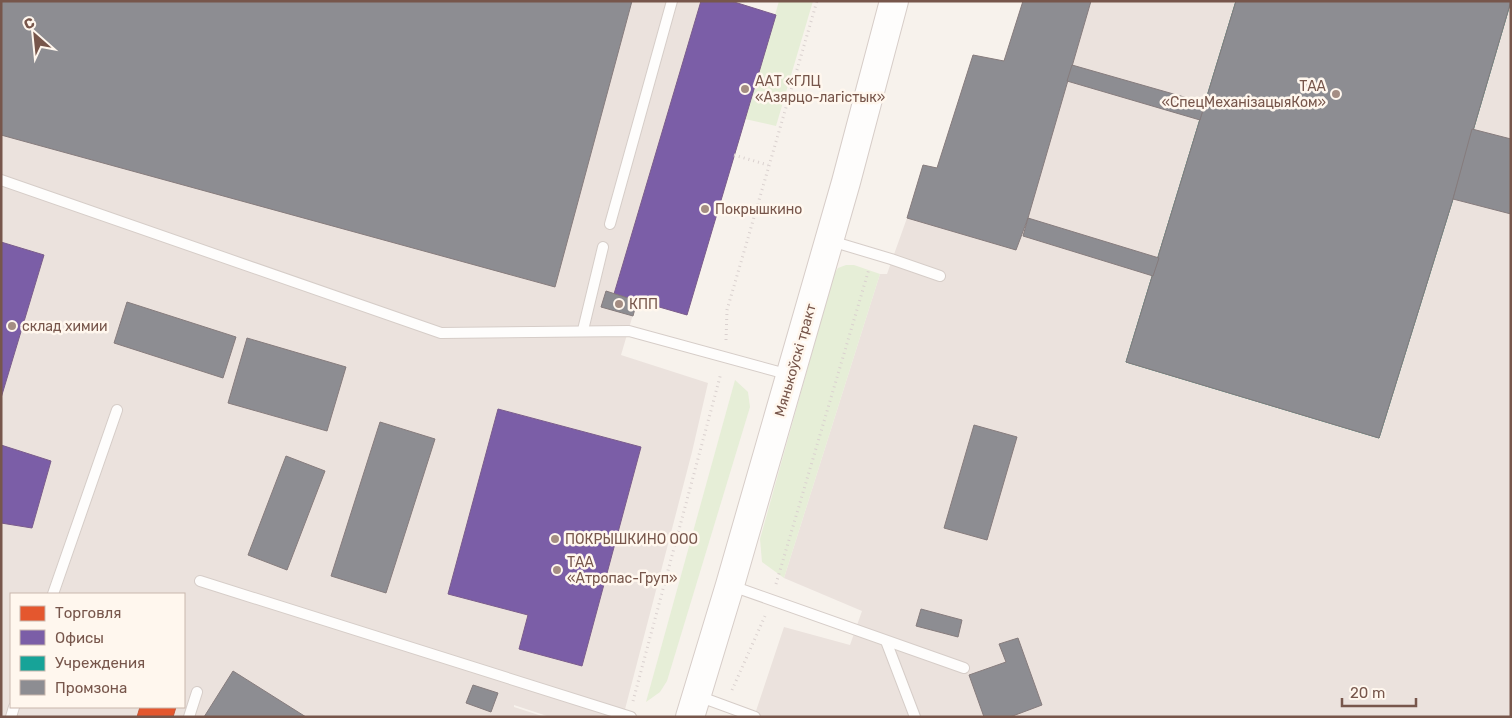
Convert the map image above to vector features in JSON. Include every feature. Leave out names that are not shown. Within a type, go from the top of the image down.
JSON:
[{"type":"street","name":"Мянькоўскі тракт","points":[[693,706],[830,241],[894,1]]},
{"type":"lane","points":[[610,224],[672,1]]},
{"type":"lane","points":[[1,180],[441,333],[629,331],[791,375]]},
{"type":"lane","points":[[830,241],[940,276]]},
{"type":"lane","points":[[583,330],[603,247]]},
{"type":"lane","points":[[53,593],[117,410]]},
{"type":"lane","points":[[200,581],[631,717]]},
{"type":"lane","points":[[730,585],[964,668]]},
{"type":"lane","points":[[886,641],[915,717]]},
{"type":"lane","points":[[189,717],[197,692]]},
{"type":"lane","points":[[693,706],[724,707],[755,717]]},
{"type":"path","points":[[734,155],[768,165]]},
{"type":"path","points":[[724,707],[771,601],[874,254]]},
{"type":"shaded area","points":[[1,1],[731,1],[776,15],[687,315],[637,301],[621,355],[708,383],[692,452],[623,717],[550,717],[514,705],[514,707],[545,717],[1,717]]},
{"type":"shaded area","points":[[1023,1],[1511,1],[1511,717],[754,717],[784,627],[850,645],[862,611],[784,578],[880,274],[887,274],[923,165],[937,168],[973,55],[1004,61]]},
{"type":"green space","points":[[779,1],[813,1],[776,126],[745,119]]},
{"type":"green space","points":[[854,265],[880,274],[784,578],[762,562],[760,539],[834,274],[838,268]]},
{"type":"green space","points":[[735,380],[748,392],[750,407],[667,681],[660,692],[646,702]]},
{"type":"building: Торговля","points":[[140,708],[176,708],[173,717],[137,717]]},
{"type":"building: Офисы","points":[[701,1],[731,1],[776,15],[687,315],[614,294]]},
{"type":"building: Офисы","name":"склад химии","points":[[1,242],[44,255],[1,398]]},
{"type":"building: Офисы","points":[[498,409],[641,447],[582,666],[519,649],[528,615],[448,594]]},
{"type":"building: Офисы","points":[[1,445],[51,461],[32,528],[1,523]]},
{"type":"building: Учреждения","points":[[1236,1],[1511,1],[1453,199],[1379,438],[1126,362]]},
{"type":"building: Промзона","points":[[1,1],[632,1],[555,287],[1,135]]},
{"type":"building: Промзона","points":[[1023,1],[1091,1],[1028,218],[1016,250],[907,218],[923,165],[937,168],[973,55],[1004,61]]},
{"type":"building: Промзона","points":[[1236,1],[1511,1],[1453,199],[1379,438],[1126,362]]},
{"type":"building: Промзона","points":[[1072,65],[1205,103],[1200,120],[1067,81]]},
{"type":"building: Промзона","points":[[1472,129],[1511,139],[1511,214],[1453,199]]},
{"type":"building: Промзона","points":[[1028,218],[1159,258],[1153,276],[1023,236]]},
{"type":"building: Промзона","name":"КПП","points":[[606,291],[637,301],[633,316],[601,307]]},
{"type":"building: Промзона","points":[[127,302],[236,337],[223,378],[114,343]]},
{"type":"building: Промзона","points":[[247,338],[346,367],[327,431],[228,403]]},
{"type":"building: Промзона","points":[[380,422],[435,439],[386,593],[331,576]]},
{"type":"building: Промзона","points":[[974,425],[1017,437],[987,540],[944,528]]},
{"type":"building: Промзона","points":[[286,456],[325,471],[287,570],[248,555]]},
{"type":"building: Промзона","points":[[921,609],[962,620],[958,637],[916,626]]},
{"type":"building: Промзона","points":[[1018,638],[1042,705],[1010,717],[984,717],[969,675],[1006,662],[999,644]]},
{"type":"building: Промзона","points":[[233,671],[306,717],[204,717]]},
{"type":"building: Промзона","points":[[473,685],[498,693],[491,712],[466,703]]},
{"type":"place","name":"ААТ «ГЛЦ «Азярцо-лагістык»","points":[[745,89]]},
{"type":"place","name":"ТАА «СпецМеханізацыяКом»","points":[[1336,94]]},
{"type":"place","name":"Покрышкино","points":[[705,209]]},
{"type":"place","name":"КПП","points":[[619,304]]},
{"type":"place","name":"склад химии","points":[[12,326]]},
{"type":"place","name":"ПОКРЫШКИНО ООО","points":[[555,539]]},
{"type":"place","name":"ТАА «Атропас-Груп»","points":[[557,570]]}]
